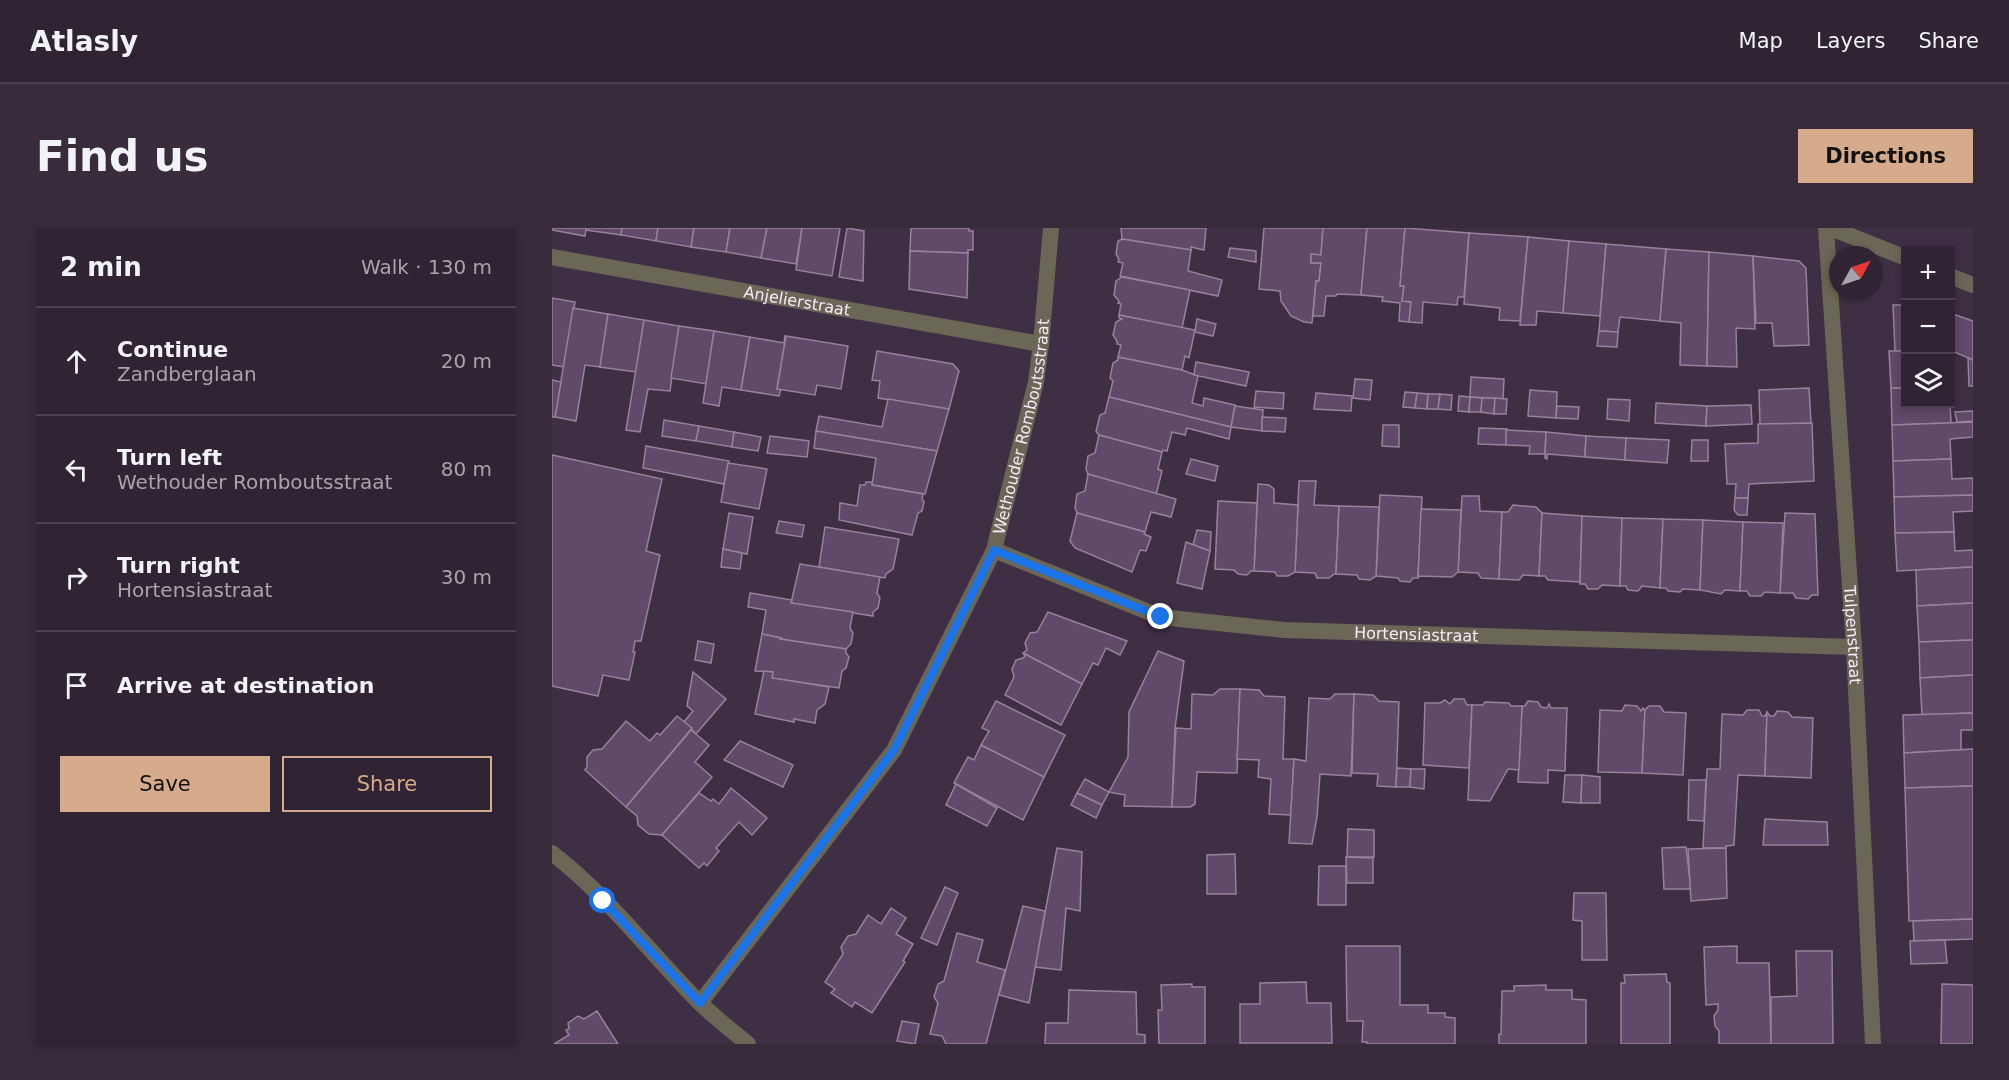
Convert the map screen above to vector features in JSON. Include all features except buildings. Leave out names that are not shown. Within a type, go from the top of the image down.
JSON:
[{"type":"street","name":"Wethouder Romboutsstraat","points":[[700,1003],[894,750],[994,550],[1036,382],[1052,228]]},
{"type":"street","points":[[1828,228],[1901,256]]},
{"type":"street","name":"Tulpenstraat","points":[[1828,228],[1854,647],[1873,1044]]},
{"type":"street","name":"Anjelierstraat","points":[[552,258],[1041,344]]},
{"type":"street","points":[[1955,278],[1973,285]]},
{"type":"street","name":"Hortensiastraat","points":[[994,550],[1161,617],[1284,630],[1854,647]]},
{"type":"street","points":[[552,853],[603,901],[700,1003],[748,1044]]},
{"type":"route","points":[[603,901],[700,1003],[894,750],[994,550],[1161,617]]}]
